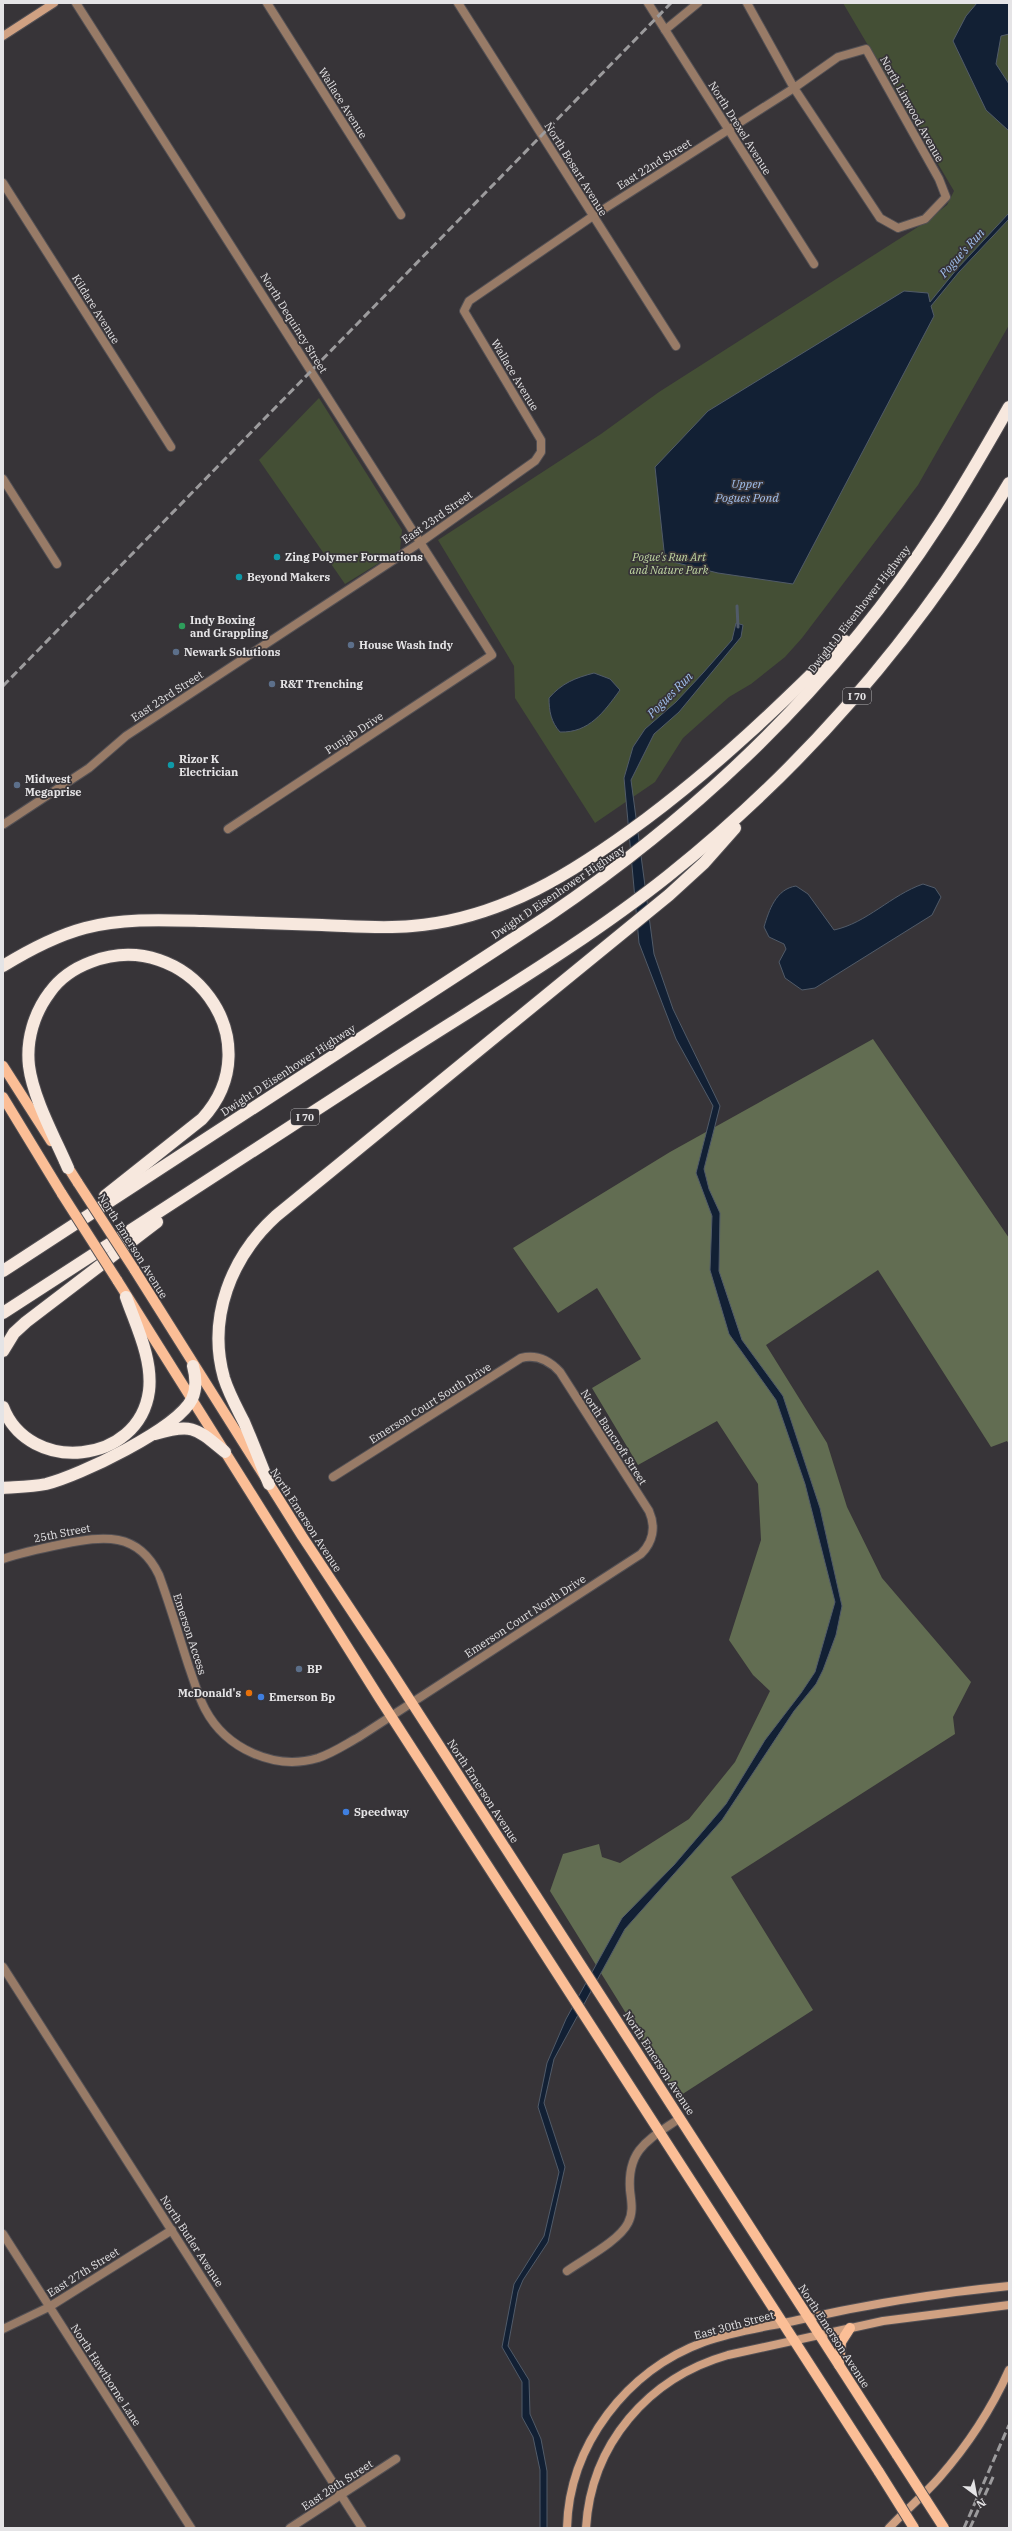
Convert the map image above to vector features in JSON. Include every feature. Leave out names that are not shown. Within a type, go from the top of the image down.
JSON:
[{"type":"highway","name":"Dwight D Eisenhower Highway","points":[[3,1271],[604,878],[663,832],[726,776],[791,713],[844,653],[885,601],[939,524],[1009,407]]},
{"type":"highway","name":"I 70","points":[[3,1313],[608,921],[667,877],[718,834],[791,766],[842,712],[900,644],[958,565],[1009,483]]},
{"type":"highway","points":[[3,966],[28,950],[62,935],[91,927],[128,921],[168,920],[372,927],[411,926],[447,921],[487,912],[516,901],[552,883],[602,851],[660,809],[742,741],[885,601]]},
{"type":"highway","points":[[269,1484],[229,1390],[220,1358],[219,1337],[222,1306],[229,1282],[242,1254],[260,1231],[276,1216],[669,895],[704,863],[791,766]]},
{"type":"highway","points":[[42,1246],[195,1126],[208,1113],[222,1091],[229,1056],[225,1026],[208,994],[183,971],[164,962],[143,956],[127,955],[104,958],[80,966],[66,976],[53,988],[43,1002],[30,1035],[29,1067],[37,1094],[68,1168]]},
{"type":"highway","points":[[3,1351],[14,1333],[26,1322],[234,1164]]},
{"type":"highway","points":[[3,1407],[9,1419],[20,1433],[38,1445],[55,1452],[70,1454],[91,1452],[110,1445],[122,1436],[142,1411],[149,1389],[147,1360],[126,1297]]},
{"type":"highway","points":[[3,1488],[44,1484],[73,1476],[99,1464],[146,1436],[184,1409],[192,1399],[196,1388],[193,1366]]},
{"type":"highway","points":[[146,1436],[177,1428],[188,1428],[204,1434],[225,1452]]},
{"type":"main road","points":[[3,36],[54,3]]},
{"type":"main road","name":"North Emerson Avenue","points":[[3,1066],[134,1269],[193,1366],[944,2528]]},
{"type":"main road","points":[[3,1097],[62,1194],[117,1280],[126,1297],[192,1399],[390,1716],[914,2528]]},
{"type":"main road","name":"East 30th Street","points":[[567,2528],[574,2482],[588,2446],[607,2414],[634,2385],[667,2360],[693,2347],[716,2339],[808,2318],[914,2296],[1007,2286]]},
{"type":"main road","points":[[586,2528],[590,2494],[602,2460],[615,2436],[643,2402],[680,2374],[710,2360],[792,2340],[920,2314],[1009,2305]]},
{"type":"main road","points":[[839,2365],[841,2342],[850,2328]]},
{"type":"main road","points":[[889,2528],[933,2485],[959,2454],[990,2408],[1009,2370]]},
{"type":"street","name":"North Dequincy Street","points":[[76,3],[492,655]]},
{"type":"street","name":"Wallace Avenue","points":[[267,3],[401,215]]},
{"type":"street","name":"North Bosart Avenue","points":[[458,3],[676,346]]},
{"type":"street","name":"North Drexel Avenue","points":[[648,3],[814,264]]},
{"type":"street","points":[[665,30],[698,3]]},
{"type":"street","points":[[747,3],[794,88]]},
{"type":"street","name":"East 22nd Street","points":[[464,311],[469,301],[593,216],[794,88],[838,57],[866,49]]},
{"type":"street","name":"North Linwood Avenue","points":[[794,88],[880,218],[898,228],[925,219],[946,197],[939,179],[866,49]]},
{"type":"street","name":"Kildare Avenue","points":[[3,183],[171,447]]},
{"type":"street","name":"Wallace Avenue","points":[[464,311],[537,433],[542,446],[540,452]]},
{"type":"street","name":"East 23rd Street","points":[[4,824],[90,768],[126,736],[420,542],[523,471],[535,461],[540,452]]},
{"type":"street","points":[[3,479],[57,564]]},
{"type":"street","name":"Punjab Drive","points":[[228,829],[492,655]]},
{"type":"street","name":"Emerson Court South Drive","points":[[333,1477],[521,1358],[530,1356],[542,1358]]},
{"type":"street","name":"North Bancroft Street","points":[[542,1358],[560,1372],[647,1508],[652,1520],[652,1535]]},
{"type":"street","name":"Emerson Court North Drive","points":[[402,1708],[641,1554],[652,1535]]},
{"type":"street","name":"25th Street","points":[[3,1559],[30,1551],[93,1538],[109,1538],[125,1542]]},
{"type":"street","name":"Emerson Access","points":[[125,1542],[140,1550],[154,1565],[202,1703],[222,1732],[240,1747],[267,1758],[286,1762],[308,1760],[342,1747],[402,1708]]},
{"type":"street","name":"North Butler Avenue","points":[[3,1967],[362,2528]]},
{"type":"street","points":[[567,2271],[616,2237],[625,2228],[632,2211],[630,2172],[633,2158],[643,2145],[680,2118]]},
{"type":"street","name":"East 27th Street","points":[[3,2329],[49,2307],[172,2230]]},
{"type":"street","name":"North Hawthorne Lane","points":[[3,2234],[191,2528]]},
{"type":"street","name":"East 28th Street","points":[[290,2528],[342,2496],[396,2459]]},
{"type":"green space","name":"Pogue's Run Art and Nature Park","points":[[843,3],[1009,3],[1009,325],[918,485],[802,638],[785,657],[751,684],[729,697],[683,738],[655,782],[595,823],[515,698],[514,666],[438,540],[601,434],[659,392],[921,225],[947,205],[954,191]]},
{"type":"green space","points":[[319,398],[402,530],[400,550],[345,584],[259,460]]},
{"type":"green space","points":[[873,1039],[1009,1238],[1009,1444],[1007,1441],[991,1447],[878,1270],[766,1345],[827,1443],[847,1507],[882,1578],[971,1682],[953,1717],[955,1734],[731,1877],[813,2010],[678,2097],[550,1891],[563,1854],[599,1844],[602,1857],[620,1863],[689,1819],[735,1762],[770,1691],[753,1675],[729,1640],[761,1540],[758,1484],[717,1421],[638,1465],[592,1388],[641,1359],[597,1288],[558,1313],[513,1248],[670,1152]]},
{"type":"water","points":[[977,3],[1009,3],[1009,34],[1001,36],[996,64],[1009,84],[1009,131],[986,110],[953,41],[966,16]]},
{"type":"water","name":"Upper Pogues Pond","points":[[1009,213],[1009,219],[959,272],[931,306],[934,316],[793,584],[718,573],[665,560],[655,467],[708,411],[904,291],[928,293],[930,302],[957,269]]},
{"type":"water","points":[[736,623],[743,625],[741,637],[679,712],[654,734],[631,780],[654,954],[673,1009],[720,1106],[704,1169],[709,1189],[720,1213],[719,1271],[742,1340],[783,1396],[820,1508],[842,1606],[836,1635],[816,1684],[794,1711],[722,1820],[625,1929],[554,2059],[544,2103],[565,2167],[548,2242],[523,2280],[518,2292],[508,2346],[529,2380],[530,2414],[541,2439],[547,2471],[547,2528],[540,2528],[540,2470],[533,2437],[522,2417],[522,2382],[502,2347],[514,2284],[544,2236],[559,2172],[538,2107],[547,2063],[566,2019],[622,1918],[674,1865],[726,1804],[765,1740],[815,1672],[835,1602],[805,1484],[776,1400],[729,1334],[710,1270],[712,1216],[696,1173],[713,1106],[676,1039],[639,943],[624,778],[633,747],[645,729],[676,702],[732,640]]},
{"type":"water","points":[[594,673],[610,679],[620,690],[602,713],[588,725],[579,729],[560,732],[554,724],[551,716],[549,698],[559,688],[569,682]]},
{"type":"water","points":[[923,884],[935,888],[941,897],[932,915],[815,988],[802,990],[785,978],[779,962],[786,949],[784,944],[769,937],[764,927],[774,901],[783,891],[796,886],[808,894],[834,930],[857,921],[900,895]]},
{"type":"waterway","name":"Pogues Run","points":[[737,606],[738,627]]},
{"type":"railway","points":[[3,686],[671,3]]},
{"type":"railway","points":[[964,2528],[1009,2425]]},
{"type":"railway","points":[[970,2528],[994,2475]]},
{"type":"place","name":"Zing Polymer Formations","points":[[277,557]]},
{"type":"place","name":"Beyond Makers","points":[[239,577]]},
{"type":"place","name":"Indy Boxing and Grappling","points":[[182,626]]},
{"type":"place","name":"House Wash Indy","points":[[351,645]]},
{"type":"place","name":"Newark Solutions","points":[[176,652]]},
{"type":"place","name":"R&T Trenching","points":[[272,684]]},
{"type":"place","name":"Rizor K Electrician","points":[[171,765]]},
{"type":"place","name":"Midwest Megaprise","points":[[17,785]]},
{"type":"place","name":"BP","points":[[299,1669]]},
{"type":"place","name":"McDonald's","points":[[249,1693]]},
{"type":"place","name":"Emerson Bp","points":[[261,1697]]},
{"type":"place","name":"Speedway","points":[[346,1812]]},
{"type":"water label","name":"Pogue's Run","points":[[962,253]]}]
